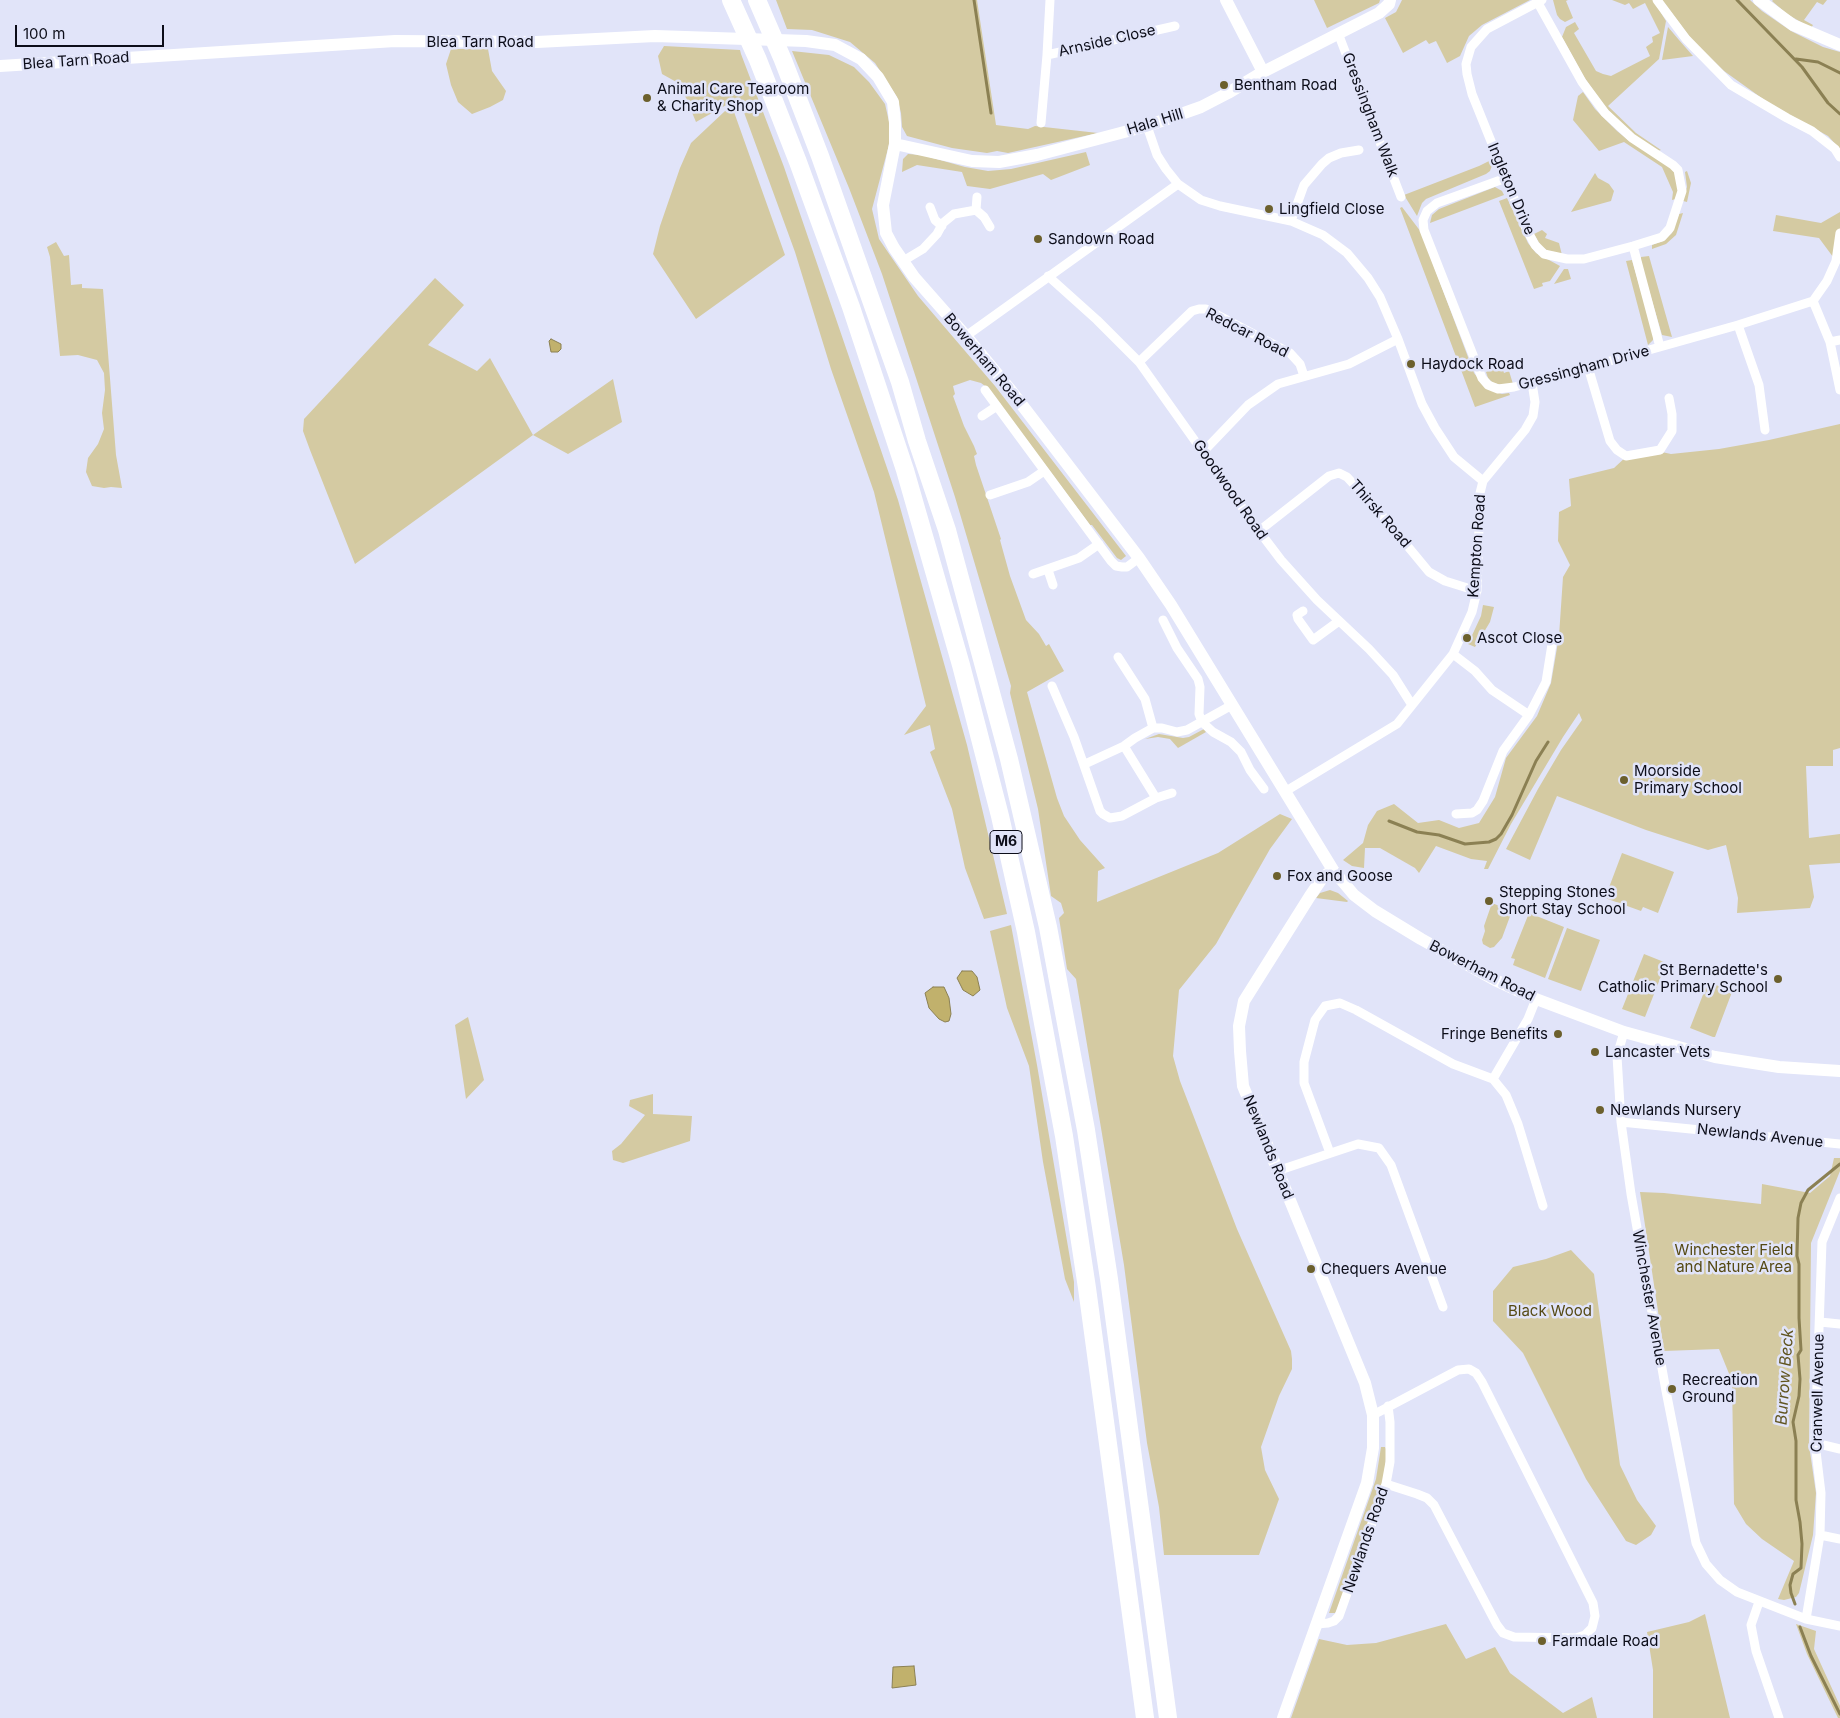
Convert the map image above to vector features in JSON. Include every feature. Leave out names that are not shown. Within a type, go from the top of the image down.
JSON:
[{"type":"highway","name":"M6","points":[[731,0],[758,60],[798,162],[851,307],[902,460],[961,665],[1000,816],[1026,932],[1064,1136],[1087,1288],[1145,1718]]},
{"type":"highway","name":"M6","points":[[757,0],[783,60],[816,148],[900,382],[917,441],[947,530],[1009,759],[1048,927],[1086,1130],[1109,1279],[1168,1718]]},
{"type":"street","points":[[1041,123],[1046,108],[1050,0]]},
{"type":"street","points":[[1226,0],[1263,72]]},
{"type":"street","name":"Hala Hill","points":[[895,144],[972,161],[999,162],[1147,126],[1201,107],[1263,72],[1379,13],[1389,4],[1390,0]]},
{"type":"street","points":[[1658,0],[1686,40],[1731,85],[1786,118],[1812,131],[1835,149],[1840,157]]},
{"type":"street","points":[[1759,0],[1793,25],[1840,45]]},
{"type":"street","name":"Ingleton Drive","points":[[1540,2],[1582,82],[1605,113],[1627,134],[1678,170],[1682,191],[1670,228],[1662,237],[1584,259],[1567,259],[1544,254],[1536,245],[1526,228],[1506,178],[1469,84],[1466,64],[1471,47],[1487,29],[1540,2]]},
{"type":"street","name":"Arnside Close","points":[[1048,55],[1168,25]]},
{"type":"street","name":"Gressingham Walk","points":[[1338,33],[1401,197]]},
{"type":"street","name":"Blea Tarn Road","points":[[0,66],[395,41],[528,42],[655,36],[806,41],[835,45],[861,59],[878,77],[893,102],[895,144]]},
{"type":"street","points":[[1147,126],[1157,155],[1166,169],[1178,184],[1202,200],[1220,206],[1291,221],[1323,235],[1347,253],[1368,278],[1380,297],[1422,404],[1435,428],[1454,457],[1483,481]]},
{"type":"street","name":"Bowerham Road","points":[[895,144],[883,205],[886,233],[903,262],[1009,388],[1139,558],[1171,605],[1333,870],[1354,894],[1375,911],[1458,961],[1536,999],[1624,1032],[1715,1057],[1779,1067],[1840,1071]]},
{"type":"street","points":[[1291,221],[1304,185],[1322,164],[1341,152],[1359,150]]},
{"type":"street","name":"Gressingham Drive","points":[[1506,178],[1437,203],[1426,211],[1423,220],[1424,230],[1482,378],[1488,385],[1498,389],[1532,383],[1738,325],[1813,301]]},
{"type":"street","points":[[966,336],[1178,184]]},
{"type":"street","points":[[976,210],[977,197]]},
{"type":"street","points":[[930,207],[934,220],[942,226]]},
{"type":"street","points":[[903,262],[923,249],[954,214],[976,210]]},
{"type":"street","points":[[976,210],[984,217],[990,227]]},
{"type":"street","points":[[1840,232],[1836,261],[1827,281],[1813,301],[1830,342],[1840,390]]},
{"type":"street","points":[[1633,246],[1660,347]]},
{"type":"street","name":"Goodwood Road","points":[[1048,276],[1140,362],[1259,531],[1304,586],[1369,649],[1393,676],[1412,704]]},
{"type":"street","name":"Redcar Road","points":[[1140,362],[1192,311],[1199,308],[1206,309],[1290,353],[1300,364],[1304,376]]},
{"type":"street","points":[[1738,325],[1759,385],[1766,430]]},
{"type":"street","points":[[1203,452],[1248,405],[1278,384],[1349,364],[1398,339]]},
{"type":"street","points":[[1830,342],[1840,340]]},
{"type":"street","points":[[1588,367],[1610,441],[1617,450],[1626,456],[1660,450],[1672,432],[1672,414],[1669,398]]},
{"type":"street","name":"Kempton Road","points":[[1286,791],[1397,724],[1453,654],[1472,612],[1477,591],[1480,493],[1483,481],[1533,416],[1535,402],[1532,383]]},
{"type":"street","name":"Bowerham Road","points":[[985,390],[1116,566],[1127,567],[1139,558]]},
{"type":"street","name":"Bowerham Road","points":[[982,416],[996,406]]},
{"type":"street","points":[[990,495],[1016,482],[1034,479],[1044,470]]},
{"type":"street","name":"Thirsk Road","points":[[1259,531],[1329,476],[1339,473],[1347,476],[1429,572],[1445,581],[1477,591]]},
{"type":"street","points":[[1033,574],[1078,558],[1099,544]]},
{"type":"street","points":[[1048,570],[1053,585]]},
{"type":"street","points":[[1303,611],[1297,615],[1298,619],[1313,640],[1339,621]]},
{"type":"street","points":[[1163,620],[1177,648],[1198,680],[1200,687],[1199,714],[1202,722],[1208,728],[1232,742],[1239,749],[1255,778],[1264,789]]},
{"type":"street","points":[[1456,814],[1472,813],[1483,802],[1503,750],[1529,715],[1546,682],[1553,638]]},
{"type":"street","points":[[1453,654],[1475,671],[1492,690],[1529,715]]},
{"type":"street","points":[[1118,657],[1146,699],[1153,728]]},
{"type":"street","points":[[1052,686],[1085,764],[1100,811],[1107,817],[1116,818],[1156,798],[1172,793]]},
{"type":"street","points":[[1085,764],[1124,746],[1153,728],[1177,732],[1187,730],[1232,705]]},
{"type":"street","points":[[1124,746],[1156,798]]},
{"type":"street","name":"Newlands Road","points":[[1283,1718],[1367,1483],[1371,1466],[1372,1415],[1365,1383],[1243,1086],[1240,1051],[1241,1018],[1244,1001],[1315,889],[1323,878],[1333,870]]},
{"type":"street","points":[[1493,1079],[1528,1019],[1536,999]]},
{"type":"street","points":[[1330,1153],[1304,1083],[1304,1062],[1315,1020],[1325,1006],[1340,1003],[1453,1064],[1493,1079],[1506,1095],[1518,1124],[1543,1206]]},
{"type":"street","name":"Winchester Avenue","points":[[1624,1032],[1617,1056],[1621,1122],[1631,1194],[1664,1382],[1696,1544],[1706,1564],[1720,1580],[1738,1592],[1759,1602],[1806,1619],[1840,1626]]},
{"type":"street","name":"Newlands Avenue","points":[[1621,1122],[1840,1144]]},
{"type":"street","points":[[1277,1171],[1358,1144],[1379,1148],[1391,1165],[1443,1307]]},
{"type":"street","name":"Cranwell Avenue","points":[[1806,1619],[1820,1535],[1821,1492],[1815,1443],[1822,1242],[1840,1198]]},
{"type":"street","points":[[1820,1322],[1840,1324]]},
{"type":"street","points":[[1372,1415],[1458,1370],[1468,1369],[1476,1373],[1593,1603],[1596,1616],[1592,1628],[1585,1635],[1576,1638],[1514,1636],[1502,1633],[1434,1505],[1427,1498],[1386,1484]]},
{"type":"street","name":"Newlands Road","points":[[1317,1624],[1334,1621],[1338,1616],[1386,1484],[1390,1462],[1388,1406]]},
{"type":"street","points":[[1373,1438],[1390,1438]]},
{"type":"street","points":[[1815,1443],[1840,1449]]},
{"type":"street","points":[[1820,1535],[1840,1539]]},
{"type":"street","points":[[1759,1602],[1751,1625],[1756,1651],[1779,1718]]},
{"type":"green space","points":[[776,0],[977,0],[996,125],[1028,129],[1035,126],[1098,133],[1008,153],[997,151],[987,153],[952,148],[907,136],[902,127],[897,97],[875,63],[850,42],[812,30],[787,29]]},
{"type":"green space","points":[[1314,0],[1380,0],[1379,3],[1327,28]]},
{"type":"green space","points":[[1402,0],[1530,0],[1482,25],[1469,36],[1460,56],[1447,63],[1436,41],[1429,44],[1426,40],[1403,53],[1385,18],[1396,12]]},
{"type":"green space","points":[[1553,0],[1568,0],[1566,1],[1573,18],[1565,22],[1560,19]]},
{"type":"green space","points":[[1612,0],[1653,0],[1666,21],[1659,59],[1608,106],[1636,133],[1661,150],[1658,151],[1641,142],[1606,108],[1584,77],[1562,37],[1566,27],[1575,22],[1579,29],[1574,33],[1596,71],[1611,76],[1650,56],[1646,47],[1653,42],[1652,37],[1660,33],[1645,3],[1633,9],[1629,3],[1625,5]]},
{"type":"green space","points":[[1662,0],[1750,0],[1762,11],[1791,31],[1823,47],[1840,52],[1840,149],[1828,136],[1770,104],[1724,71],[1692,40]]},
{"type":"green space","points":[[1773,0],[1827,0],[1823,5],[1817,2],[1804,20],[1813,25],[1811,28],[1787,14]]},
{"type":"green space","points":[[1668,27],[1679,40],[1693,56],[1662,60]]},
{"type":"green space","points":[[664,46],[740,50],[784,167],[898,500],[967,745],[1007,914],[984,919],[965,868],[952,809],[930,752],[935,749],[930,725],[904,735],[926,706],[874,492],[831,369],[795,252],[742,107],[735,100],[696,122],[680,84],[662,74],[658,56]]},
{"type":"green space","points":[[451,49],[488,49],[492,71],[506,91],[503,100],[472,114],[458,102],[451,85],[446,64]]},
{"type":"green space","points":[[792,51],[829,55],[854,67],[869,82],[885,104],[890,126],[890,141],[872,209],[879,239],[918,296],[995,386],[1126,556],[1121,560],[1117,558],[1092,525],[1090,525],[989,389],[981,383],[970,380],[953,386],[955,394],[953,396],[977,454],[974,456],[976,465],[1001,539],[1010,576],[1026,620],[1039,634],[1046,646],[1049,644],[1064,671],[1027,692],[1057,798],[1064,816],[1080,840],[1105,868],[1098,871],[1097,902],[1218,853],[1280,814],[1292,819],[1270,849],[1216,944],[1179,990],[1173,1056],[1180,1081],[1237,1229],[1291,1351],[1292,1369],[1279,1396],[1261,1447],[1265,1470],[1279,1499],[1259,1555],[1164,1555],[1159,1507],[1147,1443],[1124,1265],[1076,979],[1067,969],[1059,918],[1064,913],[1061,903],[1051,896],[1038,809],[1010,693],[1011,686],[955,497],[882,274],[849,188]]},
{"type":"green space","points":[[1583,92],[1595,109],[1617,131],[1670,167],[1675,173],[1679,187],[1676,199],[1672,200],[1673,192],[1662,167],[1624,142],[1599,151],[1573,120],[1578,96]]},
{"type":"green space","points":[[725,111],[734,112],[785,255],[696,319],[653,254],[660,226],[680,168],[691,143]]},
{"type":"green space","points":[[1086,152],[1090,165],[1051,180],[1043,174],[990,189],[967,186],[962,172],[917,165],[902,172],[903,159],[908,154],[922,155],[965,167],[988,171],[1011,169]]},
{"type":"green space","points":[[1491,160],[1493,163],[1490,171],[1426,199],[1422,203],[1417,216],[1404,195],[1479,166]]},
{"type":"green space","points":[[1687,171],[1691,183],[1687,202],[1683,201],[1687,187],[1685,172]]},
{"type":"green space","points":[[1595,173],[1598,178],[1609,184],[1614,191],[1611,201],[1571,212]]},
{"type":"green space","points":[[1495,187],[1502,191],[1504,195],[1430,223],[1432,215],[1439,209]]},
{"type":"green space","points":[[1507,198],[1528,243],[1536,253],[1560,266],[1550,281],[1542,283],[1543,286],[1534,289],[1499,201]]},
{"type":"green space","points":[[1402,207],[1421,232],[1474,373],[1484,386],[1493,391],[1502,394],[1509,393],[1510,395],[1475,407],[1400,208]]},
{"type":"green space","points":[[1840,212],[1840,233],[1836,261],[1819,238],[1773,231],[1776,215],[1821,223]]},
{"type":"green space","points":[[1683,213],[1676,235],[1666,244],[1652,249],[1652,245],[1663,241],[1672,233],[1679,214]]},
{"type":"green space","points":[[1542,230],[1547,234],[1545,238],[1559,243],[1562,255],[1548,251],[1541,246],[1534,234]]},
{"type":"green space","points":[[56,242],[64,256],[69,255],[71,285],[82,284],[82,288],[103,289],[116,455],[122,488],[92,486],[86,472],[88,458],[98,444],[104,429],[102,413],[105,390],[104,373],[97,360],[78,355],[60,356],[50,257],[47,247]]},
{"type":"green space","points":[[1649,256],[1672,337],[1662,335],[1641,263],[1641,257]]},
{"type":"green space","points":[[1632,260],[1653,333],[1653,340],[1648,345],[1626,261]]},
{"type":"green space","points":[[1564,269],[1568,269],[1571,279],[1554,284]]},
{"type":"green space","points":[[435,278],[464,305],[428,345],[477,371],[490,358],[533,435],[355,564],[303,431],[304,419]]},
{"type":"green space","points":[[1502,367],[1504,373],[1509,371],[1513,384],[1502,385],[1493,383],[1488,378],[1486,372]]},
{"type":"green space","points":[[613,379],[622,422],[568,454],[533,435]]},
{"type":"green space","points":[[1840,424],[1840,748],[1833,750],[1833,766],[1806,766],[1809,838],[1840,834],[1840,863],[1809,865],[1814,897],[1810,908],[1737,913],[1738,898],[1726,845],[1708,850],[1646,830],[1557,796],[1530,860],[1506,849],[1538,789],[1561,750],[1582,720],[1579,713],[1511,824],[1488,869],[1484,869],[1487,861],[1471,859],[1436,846],[1419,873],[1415,868],[1380,848],[1365,848],[1364,868],[1352,866],[1343,860],[1363,843],[1368,825],[1377,811],[1394,804],[1418,823],[1439,820],[1459,828],[1479,823],[1495,797],[1506,758],[1537,716],[1551,683],[1559,636],[1563,577],[1570,565],[1558,541],[1559,512],[1571,506],[1569,479],[1614,468],[1628,455],[1657,451],[1671,454],[1719,449]]},
{"type":"green space","points":[[1483,605],[1494,607],[1490,622],[1475,647],[1468,644],[1481,616]]},
{"type":"green space","points":[[1204,729],[1206,732],[1178,748],[1170,739],[1158,737],[1145,739],[1159,734],[1183,738],[1189,737]]},
{"type":"green space","points":[[1622,853],[1674,872],[1658,913],[1643,907],[1641,911],[1605,898]]},
{"type":"green space","points":[[1330,890],[1338,893],[1348,901],[1316,898],[1320,893]]},
{"type":"green space","points":[[1492,903],[1512,911],[1502,938],[1494,947],[1490,948],[1483,944],[1482,940],[1485,931],[1484,926]]},
{"type":"green space","points":[[1529,913],[1564,927],[1545,978],[1513,965],[1515,959],[1511,958]]},
{"type":"green space","points":[[1011,925],[1074,1282],[1074,1302],[1065,1279],[1043,1162],[1029,1066],[1007,1008],[990,931]]},
{"type":"green space","points":[[1567,928],[1600,940],[1581,991],[1548,979]]},
{"type":"green space","points":[[1644,954],[1664,962],[1665,966],[1645,1017],[1622,1009]]},
{"type":"green space","points":[[1714,984],[1732,992],[1715,1037],[1713,1037],[1690,1028],[1706,987],[1712,988]]},
{"type":"green space","points":[[468,1017],[484,1080],[466,1099],[455,1025]]},
{"type":"green space","points":[[653,1094],[653,1114],[692,1116],[690,1141],[623,1163],[613,1160],[612,1151],[621,1144],[645,1115],[629,1106],[630,1100]]},
{"type":"green space","name":"Winchester Field and Nature Area","points":[[1834,1158],[1840,1158],[1840,1171],[1811,1243],[1809,1445],[1816,1493],[1813,1535],[1799,1593],[1796,1597],[1784,1600],[1778,1599],[1794,1561],[1762,1539],[1746,1524],[1734,1504],[1732,1381],[1719,1349],[1664,1351],[1640,1192],[1761,1204],[1762,1184],[1810,1193],[1830,1176]]},
{"type":"green space","name":"Black Wood","points":[[1571,1250],[1594,1274],[1620,1465],[1637,1500],[1656,1526],[1651,1535],[1636,1545],[1626,1541],[1586,1479],[1523,1353],[1493,1321],[1493,1291],[1513,1267],[1546,1259]]},
{"type":"green space","points":[[1381,1447],[1385,1447],[1387,1451],[1383,1483],[1337,1610],[1335,1613],[1329,1613],[1376,1479]]},
{"type":"green space","points":[[1705,1614],[1730,1718],[1653,1718],[1653,1670],[1647,1632],[1689,1622]]},
{"type":"green space","points":[[1446,1624],[1466,1659],[1495,1647],[1510,1673],[1563,1713],[1592,1697],[1597,1718],[1291,1718],[1319,1639],[1347,1645],[1376,1643]]},
{"type":"green space","points":[[1796,1624],[1816,1631],[1814,1649],[1840,1706],[1840,1718],[1838,1718],[1807,1654]]},
{"type":"shaded area","points":[[551,339],[561,344],[561,349],[558,352],[551,352],[549,341]]},
{"type":"shaded area","points":[[962,971],[972,971],[977,977],[980,990],[973,996],[963,990],[957,978]]},
{"type":"shaded area","points":[[933,987],[944,987],[949,998],[951,1014],[949,1021],[945,1022],[939,1019],[929,1008],[925,993]]},
{"type":"shaded area","points":[[914,1666],[916,1685],[892,1688],[893,1667]]},
{"type":"waterway","points":[[974,0],[991,113]]},
{"type":"waterway","name":"Burrow Beck","points":[[1737,0],[1802,67],[1828,103],[1840,114]]},
{"type":"waterway","points":[[1796,59],[1818,62],[1840,73]]},
{"type":"waterway","points":[[1389,821],[1417,832],[1439,835],[1465,844],[1489,842],[1496,839],[1512,815],[1536,761],[1548,742]]},
{"type":"waterway","name":"Burrow Beck","points":[[1795,1604],[1790,1585],[1793,1574],[1801,1568],[1802,1544],[1796,1500],[1796,1441],[1793,1422],[1799,1396],[1798,1355],[1801,1350],[1799,1264],[1797,1256],[1798,1218],[1801,1203],[1808,1190],[1840,1164]]},
{"type":"waterway","name":"Burrow Beck","points":[[1800,1627],[1811,1656],[1840,1714]]},
{"type":"place","name":"Bentham Road","points":[[1224,85]]},
{"type":"place","name":"Animal Care Tearoom & Charity Shop","points":[[647,98]]},
{"type":"place","name":"Lingfield Close","points":[[1269,209]]},
{"type":"place","name":"Sandown Road","points":[[1038,239]]},
{"type":"place","name":"Haydock Road","points":[[1411,364]]},
{"type":"place","name":"Ascot Close","points":[[1467,638]]},
{"type":"place","name":"Moorside Primary School","points":[[1624,780]]},
{"type":"place","name":"Fox and Goose","points":[[1277,876]]},
{"type":"place","name":"Stepping Stones Short Stay School","points":[[1489,901]]},
{"type":"place","name":"St Bernadette's Catholic Primary School","points":[[1778,979]]},
{"type":"place","name":"Fringe Benefits","points":[[1558,1034]]},
{"type":"place","name":"Lancaster Vets","points":[[1595,1052]]},
{"type":"place","name":"Newlands Nursery","points":[[1600,1110]]},
{"type":"place","name":"Chequers Avenue","points":[[1311,1269]]},
{"type":"place","name":"Recreation Ground","points":[[1672,1389]]},
{"type":"place","name":"Farmdale Road","points":[[1542,1641]]}]
